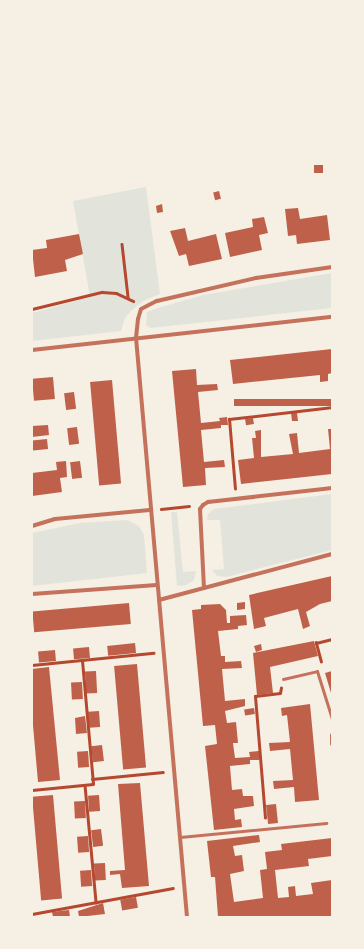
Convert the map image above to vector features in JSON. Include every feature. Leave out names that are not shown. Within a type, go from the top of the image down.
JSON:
[{"type":"street","points":[[187,917],[136,338],[141,309],[156,301],[256,278],[332,267]]},
{"type":"street","points":[[32,350],[332,317]]},
{"type":"street","points":[[204,588],[200,508],[203,505],[235,499],[332,488]]},
{"type":"street","points":[[32,526],[55,518],[150,510]]},
{"type":"street","points":[[159,600],[332,554]]},
{"type":"street","points":[[32,594],[157,585]]},
{"type":"street","points":[[332,735],[332,744]]},
{"type":"lane","points":[[283,679],[317,671],[332,720]]},
{"type":"lane","points":[[180,837],[326,823]]},
{"type":"path","points":[[122,244],[128,297]]},
{"type":"path","points":[[32,309],[92,293],[116,293],[128,297],[141,309]]},
{"type":"path","points":[[235,499],[229,419],[332,407]]},
{"type":"path","points":[[150,510],[203,505]]},
{"type":"path","points":[[317,671],[321,664],[316,643],[332,639]]},
{"type":"path","points":[[32,665],[163,652]]},
{"type":"path","points":[[32,790],[93,784],[82,660]]},
{"type":"path","points":[[266,829],[255,696],[280,693],[283,679]]},
{"type":"path","points":[[92,779],[174,771]]},
{"type":"path","points":[[85,785],[96,902]]},
{"type":"path","points":[[32,914],[184,886]]},
{"type":"shaded area","points":[[146,187],[160,294],[143,301],[132,310],[125,318],[121,331],[32,341],[32,313],[90,297],[73,201]]},
{"type":"shaded area","points":[[332,273],[332,308],[151,328],[146,325],[147,312],[203,295]]},
{"type":"shaded area","points":[[332,494],[332,550],[226,577],[217,576],[212,570],[224,569],[220,520],[207,520],[208,514],[214,509]]},
{"type":"shaded area","points":[[171,512],[177,512],[183,572],[196,571],[194,580],[186,585],[177,586]]},
{"type":"shaded area","points":[[127,520],[139,526],[144,535],[147,573],[32,586],[32,533],[80,523]]},
{"type":"building","points":[[314,165],[323,165],[323,173],[314,173]]},
{"type":"building","points":[[219,191],[221,199],[215,200],[213,192]]},
{"type":"building","points":[[162,204],[163,212],[157,213],[156,206]]},
{"type":"building","points":[[298,208],[300,219],[327,215],[330,240],[297,244],[296,235],[288,236],[285,209]]},
{"type":"building","points":[[264,217],[268,233],[259,235],[262,250],[230,257],[225,233],[253,227],[252,219]]},
{"type":"building","points":[[185,228],[188,241],[216,234],[222,259],[189,266],[186,254],[179,256],[170,231]]},
{"type":"building","points":[[79,234],[83,254],[65,260],[67,271],[35,277],[32,250],[47,248],[46,240]]},
{"type":"building","points":[[332,349],[332,373],[328,374],[328,381],[320,382],[320,375],[233,384],[230,360]]},
{"type":"building","points":[[196,369],[197,385],[217,384],[218,390],[198,392],[201,423],[220,421],[219,418],[227,417],[228,425],[221,425],[221,428],[201,430],[204,462],[224,460],[225,467],[205,468],[206,485],[183,487],[172,371]]},
{"type":"building","points":[[53,377],[55,399],[34,401],[32,379]]},
{"type":"building","points":[[112,380],[121,484],[99,486],[90,382]]},
{"type":"building","points":[[74,392],[76,409],[66,410],[64,393]]},
{"type":"building","points":[[234,399],[332,399],[332,406],[234,406]]},
{"type":"building","points":[[291,413],[297,413],[298,421],[292,421]]},
{"type":"building","points":[[253,418],[254,424],[246,425],[245,419]]},
{"type":"building","points":[[48,425],[49,435],[32,437],[32,426]]},
{"type":"building","points":[[77,427],[79,444],[69,445],[67,428]]},
{"type":"building","points":[[328,429],[332,429],[332,474],[241,484],[238,460],[254,458],[252,438],[256,438],[255,431],[261,430],[261,457],[293,454],[289,434],[297,433],[299,453],[330,449]]},
{"type":"building","points":[[47,439],[48,449],[33,451],[32,441]]},
{"type":"building","points":[[66,461],[67,477],[60,478],[62,492],[32,496],[32,473],[57,470],[56,462]]},
{"type":"building","points":[[80,461],[82,478],[72,479],[70,462]]},
{"type":"building","points":[[332,576],[332,601],[320,604],[306,612],[310,626],[303,629],[298,609],[264,618],[266,626],[254,629],[249,595]]},
{"type":"building","points":[[245,602],[245,609],[237,610],[237,603]]},
{"type":"building","points":[[129,603],[131,624],[34,632],[32,611]]},
{"type":"building","points":[[220,604],[226,610],[227,623],[230,623],[230,616],[246,615],[247,625],[238,626],[238,629],[218,631],[221,656],[225,656],[225,662],[241,661],[242,668],[222,669],[225,701],[245,699],[245,706],[225,711],[227,723],[236,722],[238,743],[233,743],[235,758],[250,757],[249,752],[259,751],[259,760],[250,760],[250,764],[230,766],[232,790],[242,789],[243,796],[253,796],[254,806],[234,809],[235,820],[241,819],[242,827],[214,830],[205,746],[217,744],[215,725],[203,726],[192,610],[201,609],[201,605]]},
{"type":"building","points":[[314,641],[318,656],[270,667],[273,693],[257,695],[253,653]]},
{"type":"building","points":[[135,643],[136,653],[108,656],[107,646]]},
{"type":"building","points":[[261,644],[262,650],[256,652],[254,646]]},
{"type":"building","points":[[89,647],[90,658],[74,659],[73,648]]},
{"type":"building","points":[[55,650],[56,661],[39,662],[38,651]]},
{"type":"building","points":[[137,664],[146,768],[123,770],[114,666]]},
{"type":"building","points":[[49,667],[60,780],[38,782],[32,714],[32,669]]},
{"type":"building","points":[[96,671],[97,693],[86,694],[85,672]]},
{"type":"building","points":[[332,671],[332,693],[331,693],[325,673]]},
{"type":"building","points":[[82,682],[83,699],[72,700],[71,683]]},
{"type":"building","points":[[310,704],[319,800],[295,802],[294,787],[274,789],[273,781],[293,780],[290,749],[270,751],[269,743],[290,742],[287,715],[282,716],[281,708]]},
{"type":"building","points":[[254,708],[255,714],[245,715],[244,710]]},
{"type":"building","points":[[99,711],[100,727],[89,728],[88,712]]},
{"type":"building","points":[[85,716],[87,733],[76,734],[75,718]]},
{"type":"building","points":[[102,745],[104,761],[93,762],[91,746]]},
{"type":"building","points":[[88,751],[89,767],[78,768],[77,752]]},
{"type":"building","points":[[140,783],[149,886],[122,888],[120,874],[110,875],[110,871],[125,870],[118,784]]},
{"type":"building","points":[[53,795],[62,899],[41,900],[32,797]]},
{"type":"building","points":[[99,795],[100,811],[89,812],[88,796]]},
{"type":"building","points":[[85,801],[86,818],[75,819],[74,802]]},
{"type":"building","points":[[276,804],[278,823],[268,824],[266,805]]},
{"type":"building","points":[[101,829],[103,846],[93,847],[91,830]]},
{"type":"building","points":[[259,835],[260,842],[233,846],[235,856],[242,855],[244,871],[230,874],[234,902],[263,898],[260,870],[267,869],[265,852],[282,850],[281,844],[332,838],[332,856],[308,859],[309,866],[275,870],[278,898],[289,897],[288,887],[295,886],[296,896],[313,894],[311,883],[332,880],[332,917],[218,917],[215,877],[211,877],[207,841]]},
{"type":"building","points":[[88,836],[89,852],[78,853],[77,837]]},
{"type":"building","points":[[105,863],[106,880],[95,881],[94,864]]},
{"type":"building","points":[[91,870],[92,886],[81,887],[80,871]]},
{"type":"building","points":[[136,897],[138,908],[122,911],[120,900]]},
{"type":"building","points":[[103,903],[105,914],[79,917],[78,911]]},
{"type":"building","points":[[69,910],[70,917],[53,917],[52,912]]}]
